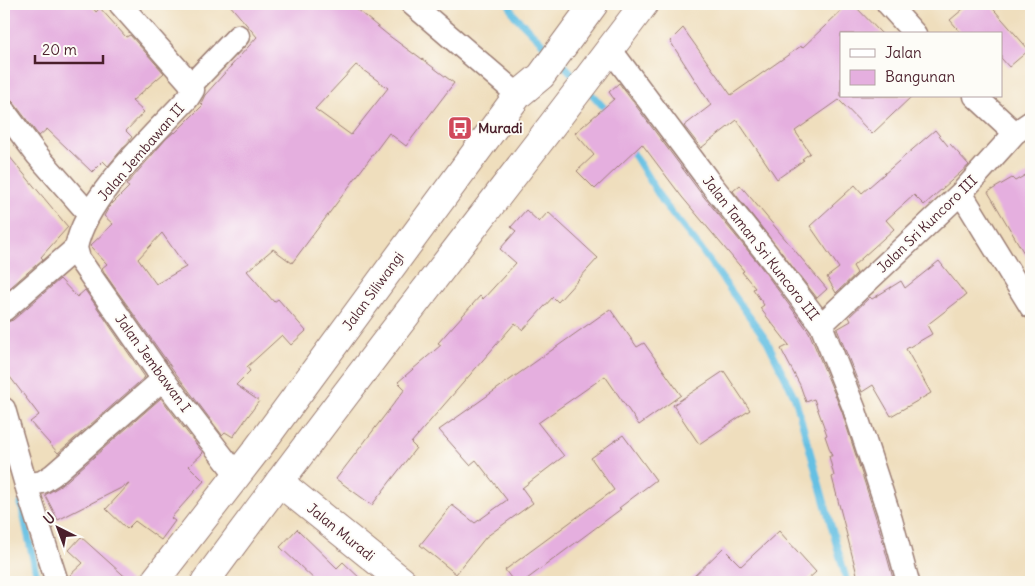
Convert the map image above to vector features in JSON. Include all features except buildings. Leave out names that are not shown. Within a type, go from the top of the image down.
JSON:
[{"type":"main road","name":"Jalan Siliwangi","points":[[154,582],[518,94],[541,76],[594,4]]},
{"type":"main road","points":[[205,582],[402,319],[644,4]]},
{"type":"main road","name":"Jalan Muradi","points":[[279,482],[403,582]]},
{"type":"street","points":[[120,4],[192,88]]},
{"type":"street","points":[[412,4],[518,94]]},
{"type":"street","points":[[888,4],[913,32]]},
{"type":"street","name":"Jalan Jembawan II","points":[[89,214],[96,202],[126,165],[188,98],[192,88],[238,36]]},
{"type":"street","name":"Jalan Taman Sri Kuncoro III","points":[[610,49],[711,184],[821,325],[854,408],[891,520],[908,582]]},
{"type":"street","points":[[978,98],[1023,127]]},
{"type":"street","points":[[4,111],[37,155],[89,214],[76,248],[4,310]]},
{"type":"street","name":"Jalan Sri Kuncoro III","points":[[821,325],[961,193],[1023,127]]},
{"type":"street","points":[[961,193],[1031,308]]},
{"type":"street","name":"Jalan Jembawan I","points":[[76,248],[80,259],[163,378],[236,474]]},
{"type":"street","points":[[26,486],[42,482],[53,475],[163,378]]},
{"type":"street","points":[[4,409],[26,486],[57,582]]},
{"type":"waterway","points":[[509,4],[514,15],[552,53]]},
{"type":"waterway","points":[[560,61],[578,80]]},
{"type":"waterway","points":[[586,88],[609,113]]},
{"type":"waterway","points":[[629,146],[663,202],[700,248],[767,341],[795,398],[847,582]]},
{"type":"waterway","points":[[21,504],[38,582]]},
{"type":"place","name":"Muradi","points":[[460,128]]}]
